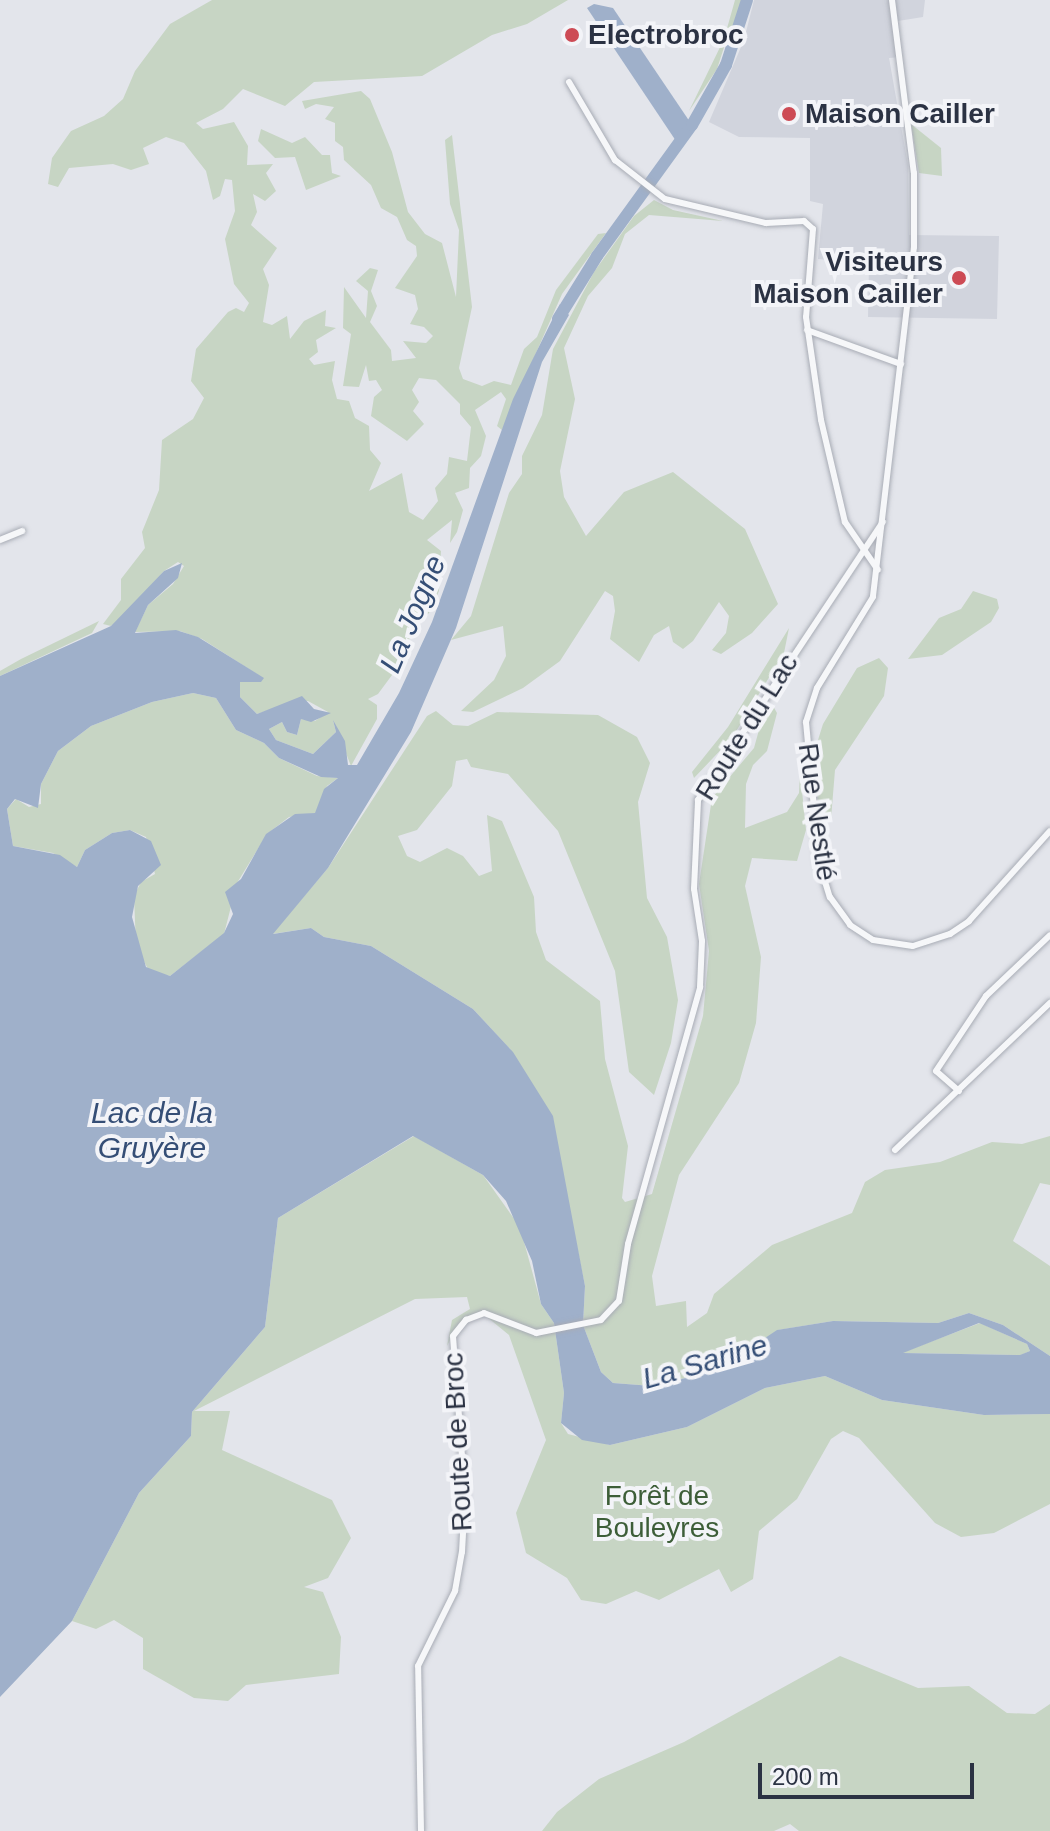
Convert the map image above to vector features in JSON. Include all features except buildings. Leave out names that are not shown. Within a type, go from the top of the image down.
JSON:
[{"type":"street","name":"Rue Nestlé","points":[[892,0],[916,203],[878,570],[865,614],[817,688],[806,722],[819,862],[835,906],[873,940],[897,946],[931,943],[969,921],[1003,889],[1050,831]]},
{"type":"street","points":[[569,82],[615,160],[661,197],[678,206],[766,223],[809,224],[814,241],[807,330],[841,505],[861,551],[878,570]]},
{"type":"street","points":[[807,330],[901,364]]},
{"type":"street","name":"Route du Lac","points":[[539,1332],[597,1321],[613,1311],[621,1295],[628,1244],[700,987],[702,941],[694,889],[698,800],[883,522]]},
{"type":"street","points":[[0,540],[22,531]]},
{"type":"street","points":[[959,1091],[936,1071],[986,996],[1050,935]]},
{"type":"street","points":[[895,1150],[1050,1003]]},
{"type":"street","name":"Route de Broc","points":[[421,1831],[418,1666],[457,1585],[464,1525],[453,1336],[466,1320],[484,1313],[539,1332]]},
{"type":"shaded area","points":[[754,0],[925,0],[923,17],[898,21],[901,57],[889,58],[908,165],[909,235],[999,236],[997,319],[868,317],[869,264],[818,259],[823,204],[810,201],[810,138],[739,137],[709,122],[744,40]]},
{"type":"green space","points":[[212,0],[568,0],[527,24],[492,35],[422,76],[314,82],[285,106],[243,89],[223,109],[196,123],[203,129],[234,122],[248,146],[247,165],[273,164],[266,173],[276,191],[265,201],[253,194],[257,212],[251,225],[277,248],[263,269],[269,285],[263,322],[272,325],[287,316],[290,339],[304,321],[326,310],[325,326],[336,328],[316,340],[318,352],[309,359],[314,365],[335,361],[332,380],[337,399],[349,401],[355,418],[369,426],[370,450],[381,463],[369,491],[402,473],[409,512],[423,520],[438,501],[435,488],[447,474],[449,457],[467,461],[471,427],[460,414],[460,404],[436,380],[419,378],[412,390],[419,402],[413,411],[424,424],[407,441],[371,416],[374,397],[382,390],[376,380],[369,381],[366,365],[359,387],[343,386],[351,334],[343,328],[344,287],[366,318],[368,291],[356,281],[370,268],[378,270],[371,291],[377,306],[370,322],[391,350],[392,361],[416,358],[403,341],[426,343],[433,336],[424,327],[410,324],[418,309],[415,295],[395,288],[417,256],[416,246],[407,240],[397,217],[381,208],[371,185],[344,160],[343,147],[335,141],[335,123],[325,119],[334,107],[316,104],[305,109],[302,101],[361,91],[370,99],[392,152],[408,212],[425,234],[442,243],[456,297],[459,230],[450,204],[445,140],[452,135],[472,307],[459,368],[463,379],[482,386],[494,381],[511,385],[524,349],[537,337],[556,290],[598,234],[606,233],[562,294],[502,430],[497,426],[506,399],[501,392],[475,410],[486,436],[481,456],[470,468],[469,488],[455,493],[463,510],[457,532],[450,543],[452,520],[427,540],[441,551],[439,591],[429,613],[416,624],[395,671],[378,694],[368,699],[377,705],[377,719],[351,766],[333,720],[336,732],[313,754],[276,740],[269,729],[282,722],[287,732],[297,735],[301,719],[315,721],[328,712],[308,701],[296,701],[257,714],[240,697],[240,682],[263,678],[202,639],[180,631],[135,632],[148,605],[173,584],[184,566],[178,562],[164,571],[123,617],[111,626],[103,624],[121,600],[121,579],[145,548],[142,532],[159,490],[162,440],[193,419],[204,398],[191,381],[196,349],[228,312],[236,308],[244,312],[249,303],[234,284],[225,239],[235,211],[232,180],[225,179],[220,196],[213,200],[206,171],[184,143],[166,137],[143,148],[149,164],[131,170],[113,164],[69,168],[58,187],[48,184],[52,158],[71,131],[104,116],[123,99],[135,71],[170,24]]},
{"type":"green space","points":[[735,0],[746,0],[739,27],[728,35],[717,69],[689,111],[724,39]]},
{"type":"green space","points":[[911,124],[941,148],[942,176],[919,173]]},
{"type":"green space","points":[[261,129],[292,143],[305,137],[322,155],[330,155],[332,173],[341,176],[306,190],[295,157],[275,158],[258,141]]},
{"type":"green space","points":[[654,200],[673,210],[723,221],[649,215],[625,234],[612,268],[588,296],[564,348],[575,399],[560,471],[564,497],[586,536],[624,492],[673,472],[745,529],[778,604],[752,633],[721,654],[712,650],[726,633],[729,616],[719,602],[693,641],[683,649],[673,642],[669,626],[654,635],[639,662],[610,639],[615,611],[613,596],[605,591],[560,661],[523,688],[473,712],[461,711],[494,680],[506,656],[503,626],[451,640],[471,616],[509,493],[522,474],[522,456],[542,415],[553,349],[594,272],[634,216]]},
{"type":"green space","points":[[973,591],[997,599],[999,608],[991,622],[942,655],[908,659],[939,618],[961,609]]},
{"type":"green space","points":[[99,621],[92,633],[0,676],[0,671],[21,659]]},
{"type":"green space","points":[[789,628],[784,653],[732,738],[694,778],[692,772],[728,727]]},
{"type":"green space","points":[[879,658],[888,668],[884,696],[835,770],[831,819],[820,825],[813,756],[823,724],[857,668]]},
{"type":"green space","points":[[193,693],[216,698],[236,730],[264,743],[279,758],[317,776],[338,778],[327,786],[316,813],[289,817],[267,834],[237,883],[224,934],[170,976],[149,971],[136,946],[134,896],[141,882],[155,874],[146,837],[130,830],[112,833],[85,850],[77,867],[53,853],[13,846],[7,809],[16,799],[29,807],[41,804],[41,784],[58,751],[91,726],[152,702]]},
{"type":"green space","points":[[773,706],[777,713],[767,751],[753,765],[746,784],[745,828],[787,812],[799,793],[800,771],[806,830],[797,861],[752,858],[745,886],[761,957],[756,1023],[739,1083],[679,1175],[652,1276],[656,1306],[686,1301],[687,1327],[707,1313],[714,1294],[772,1245],[852,1213],[865,1182],[885,1170],[940,1162],[992,1142],[1022,1144],[1050,1136],[1050,1185],[1040,1183],[1013,1241],[1050,1266],[1050,1356],[1003,1325],[969,1313],[938,1323],[833,1321],[778,1330],[715,1371],[652,1386],[613,1383],[601,1372],[583,1325],[585,1286],[559,1158],[510,1049],[473,1009],[371,946],[324,937],[311,928],[272,934],[328,868],[427,716],[436,711],[453,725],[468,726],[497,712],[598,715],[637,737],[650,763],[638,802],[647,898],[667,937],[678,1000],[671,1043],[654,1095],[629,1072],[615,971],[558,831],[508,774],[471,767],[467,759],[456,761],[452,786],[417,830],[398,836],[407,856],[420,862],[447,848],[463,856],[479,876],[492,871],[487,815],[502,821],[534,897],[536,932],[546,960],[600,1001],[605,1059],[628,1146],[622,1198],[625,1202],[652,1194],[703,1016],[709,951],[699,884],[712,798],[754,748],[762,719]]},
{"type":"green space","name":"Forêt de Bouleyres","points":[[414,1136],[483,1175],[520,1227],[541,1304],[554,1323],[564,1393],[561,1423],[568,1434],[610,1445],[687,1427],[765,1388],[825,1376],[882,1400],[984,1415],[1050,1414],[1050,1504],[994,1533],[961,1537],[935,1523],[859,1438],[843,1431],[831,1439],[797,1499],[759,1531],[753,1579],[731,1592],[719,1569],[659,1600],[636,1591],[606,1604],[581,1600],[567,1578],[526,1553],[516,1513],[546,1440],[509,1335],[487,1317],[473,1317],[459,1323],[447,1346],[452,1320],[470,1309],[467,1297],[415,1299],[194,1411],[230,1411],[222,1450],[332,1500],[351,1538],[328,1578],[304,1587],[323,1592],[341,1637],[339,1674],[246,1685],[228,1701],[194,1698],[143,1669],[143,1638],[114,1620],[96,1629],[72,1621],[139,1493],[191,1436],[192,1412],[265,1327],[278,1218]]},
{"type":"green space","points":[[980,1323],[1027,1344],[1030,1351],[1021,1355],[901,1353]]},
{"type":"green space","points":[[840,1656],[918,1688],[969,1686],[1007,1713],[1035,1714],[1050,1704],[1050,1831],[799,1831],[790,1824],[774,1831],[542,1831],[557,1812],[599,1779],[684,1742]]},
{"type":"water","points":[[594,4],[613,8],[692,125],[678,144],[587,8]]},
{"type":"water","name":"Lac de la Gruyère","points":[[560,304],[569,315],[542,362],[456,628],[411,732],[328,868],[273,934],[311,928],[324,937],[371,946],[473,1009],[513,1052],[553,1116],[585,1286],[583,1325],[601,1372],[613,1383],[652,1386],[715,1371],[777,1330],[833,1321],[938,1323],[969,1313],[1003,1325],[1050,1356],[1050,1414],[984,1415],[882,1400],[825,1376],[765,1388],[687,1427],[610,1445],[582,1440],[561,1423],[564,1393],[554,1323],[541,1304],[532,1261],[506,1201],[483,1175],[413,1136],[278,1218],[265,1327],[192,1412],[191,1436],[139,1493],[72,1621],[0,1697],[0,676],[111,626],[164,571],[182,563],[178,578],[148,605],[135,633],[176,630],[198,637],[264,678],[261,682],[240,682],[240,697],[257,714],[302,696],[314,709],[331,713],[311,722],[301,719],[297,735],[287,732],[282,722],[269,729],[276,740],[313,754],[336,732],[333,720],[345,741],[348,765],[357,765],[399,693],[432,622],[513,399]],"holes":[[[193,693],[216,698],[236,730],[264,743],[279,758],[321,777],[338,778],[324,789],[315,813],[295,814],[266,834],[241,879],[225,892],[233,914],[224,933],[170,976],[146,967],[132,917],[138,886],[161,865],[151,841],[130,830],[112,833],[85,850],[77,867],[60,855],[13,846],[7,809],[15,799],[38,808],[41,784],[58,751],[91,726],[152,702]],[[979,1323],[1027,1344],[1030,1351],[1020,1355],[903,1353]]]},
{"type":"waterway","name":"La Jogne","points":[[558,319],[597,256],[692,125],[726,65],[747,0]]},
{"type":"place","name":"Electrobroc","points":[[572,35]]},
{"type":"place","name":"Maison Cailler","points":[[789,114]]},
{"type":"place","name":"Visiteurs Maison Cailler","points":[[959,278]]},
{"type":"water label","name":"La Sarine","points":[[705,1362]]}]
